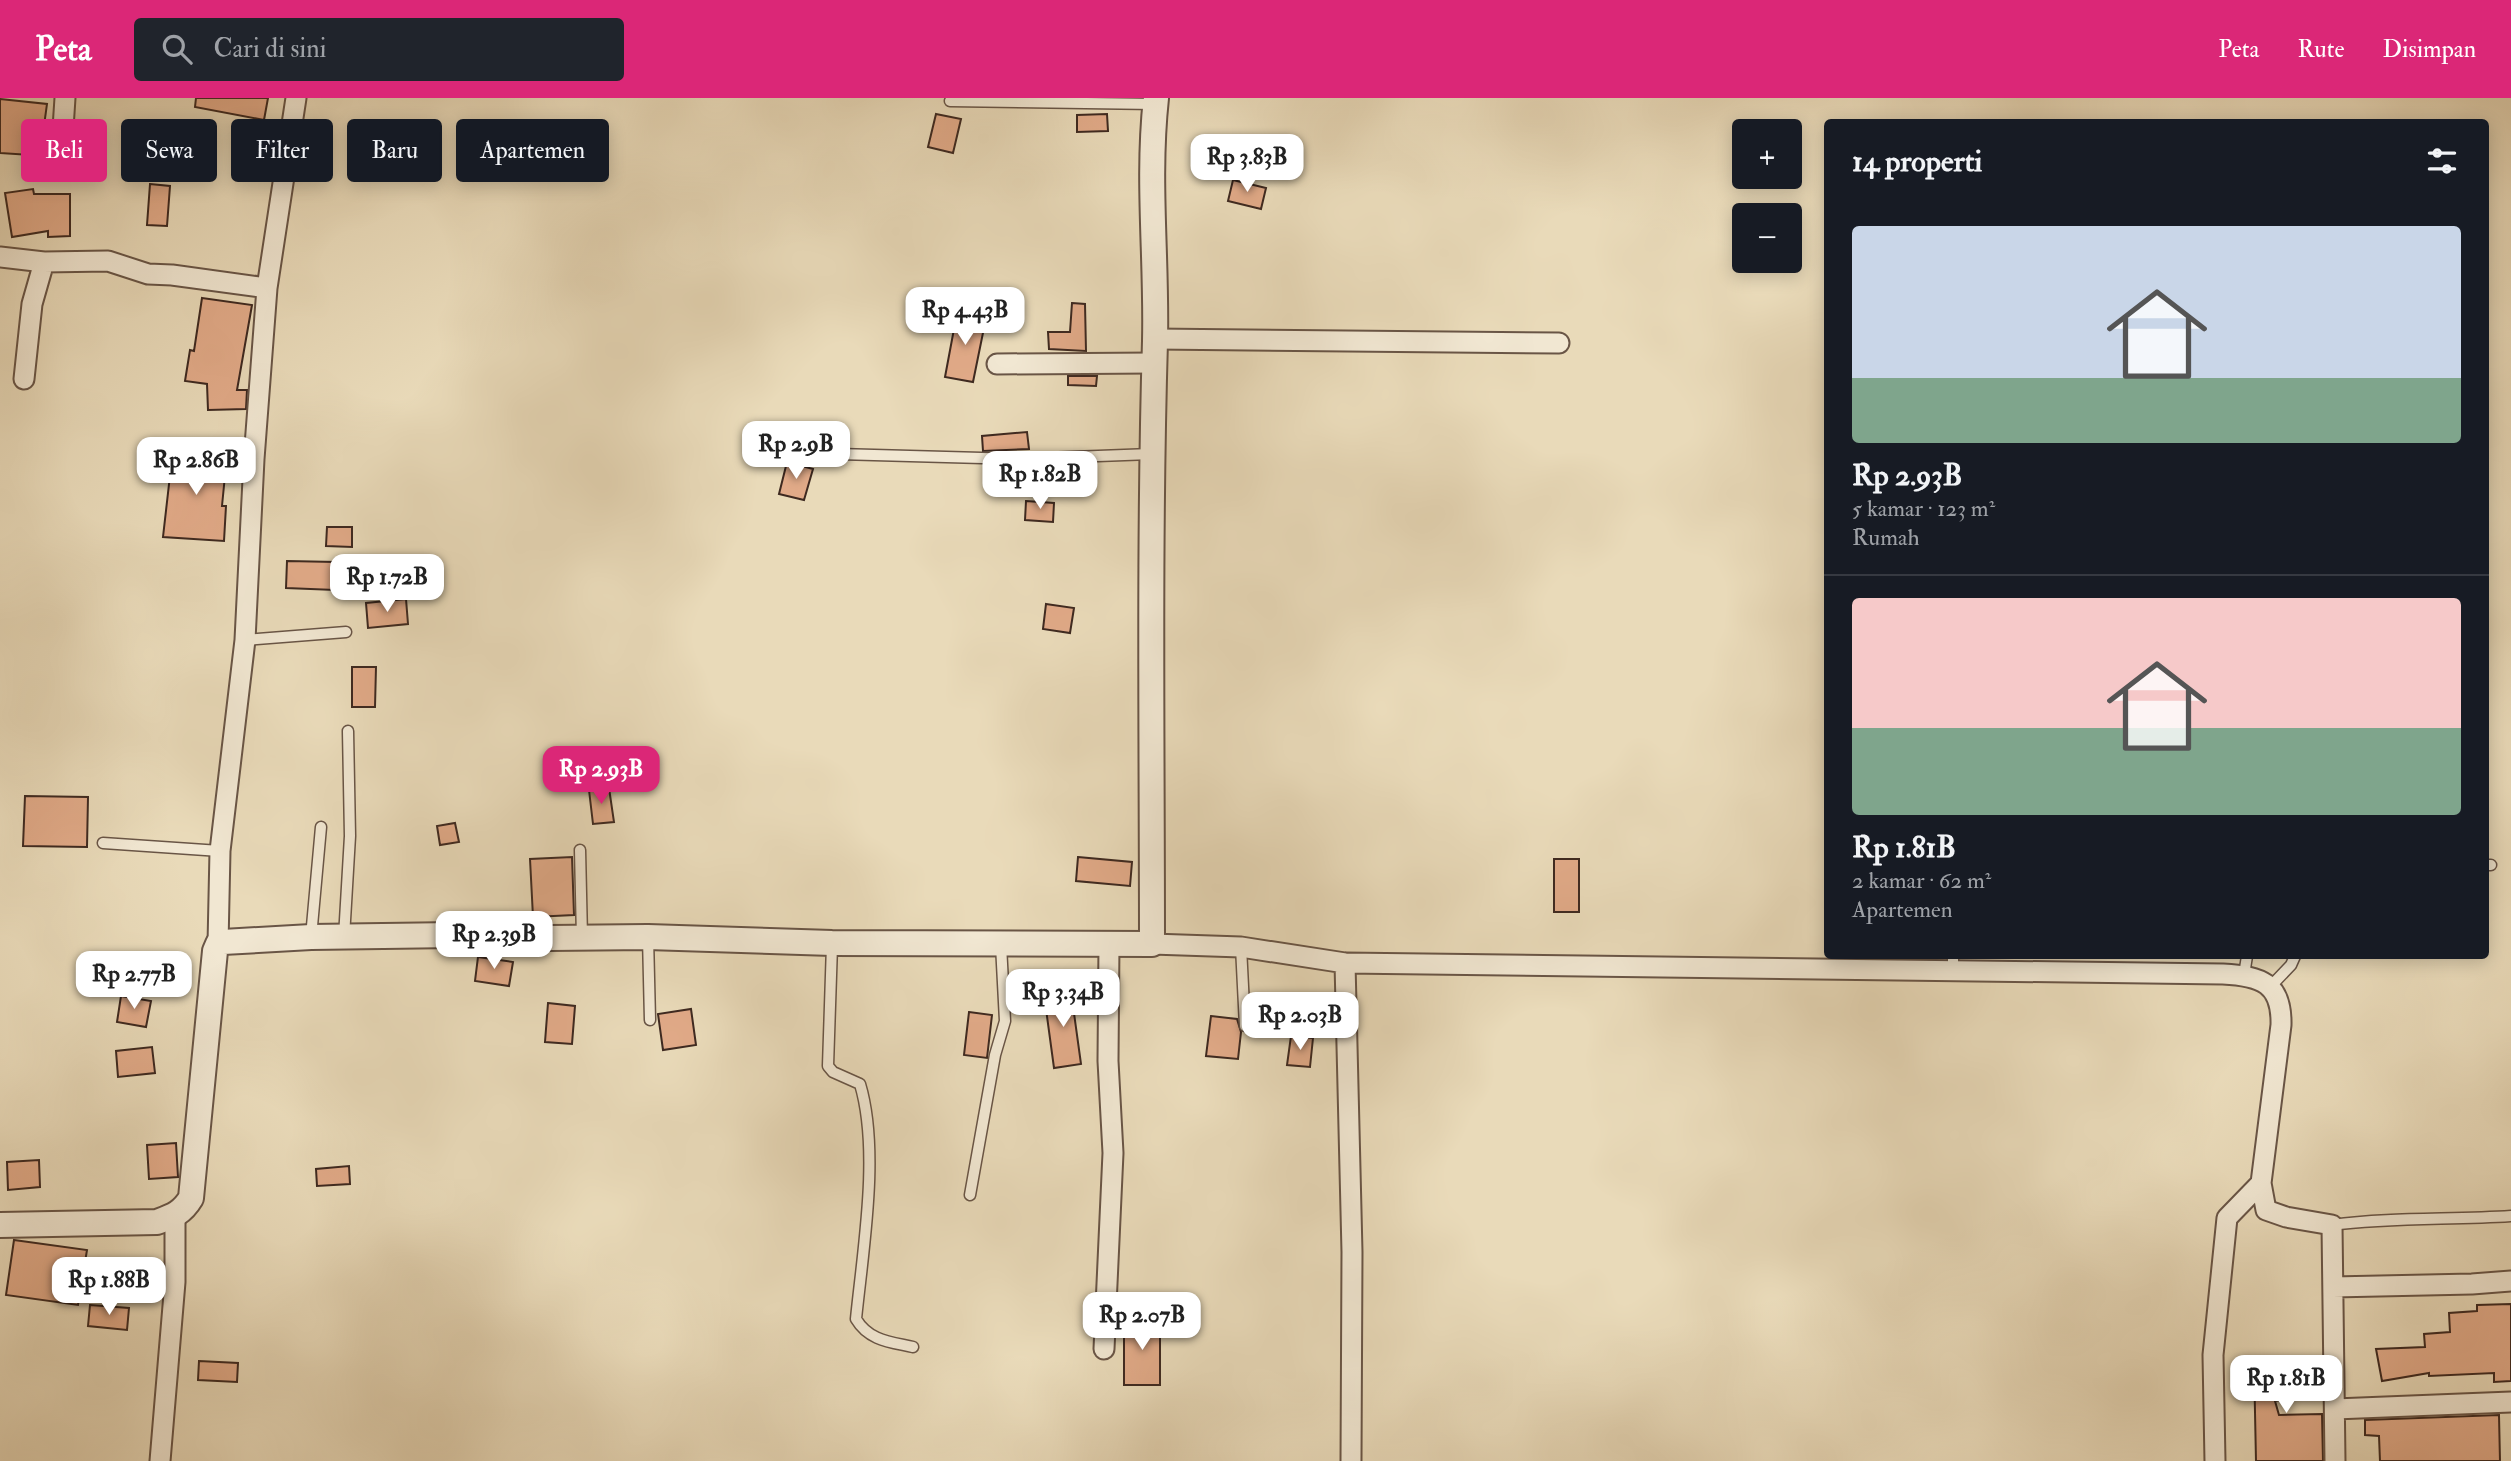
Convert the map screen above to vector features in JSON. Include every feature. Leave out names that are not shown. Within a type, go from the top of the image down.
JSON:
[{"type":"street","points":[[64,119],[65,98]]},
{"type":"street","points":[[0,1225],[157,1222],[175,1216],[185,1209],[191,1198],[215,951],[218,944],[220,851],[245,640],[254,460],[267,288],[296,98]]},
{"type":"street","points":[[1152,944],[1151,454],[1154,351],[1150,176],[1156,101]]},
{"type":"street","points":[[0,257],[44,262],[107,261],[148,274],[267,288]]},
{"type":"street","points":[[24,379],[32,304],[44,262]]},
{"type":"street","points":[[997,365],[1154,351],[1559,343]]},
{"type":"street","points":[[218,944],[311,937],[455,935],[832,943],[1152,944],[1241,947],[1345,963],[2246,965],[2271,986],[2281,1008],[2261,1182],[2266,1210],[2286,1217],[2332,1225],[2335,1461]]},
{"type":"street","points":[[1104,1349],[1112,1153],[1108,1061],[1109,944]]},
{"type":"street","points":[[1345,963],[1352,1252],[1351,1461]]},
{"type":"street","points":[[2215,1461],[2213,1355],[2227,1218],[2261,1182]]},
{"type":"street","points":[[160,1461],[175,1282],[175,1216]]},
{"type":"street","points":[[2333,1287],[2511,1281]]},
{"type":"street","points":[[2336,1409],[2511,1402]]},
{"type":"lane","points":[[950,101],[1156,101]]},
{"type":"lane","points":[[802,453],[1019,459],[1151,454]]},
{"type":"lane","points":[[245,640],[346,632]]},
{"type":"lane","points":[[344,937],[350,836],[348,731]]},
{"type":"lane","points":[[311,937],[321,827]]},
{"type":"lane","points":[[103,843],[220,851]]},
{"type":"lane","points":[[580,850],[582,938]]},
{"type":"lane","points":[[648,937],[650,1020]]},
{"type":"lane","points":[[832,943],[828,1066],[833,1072],[860,1084],[869,1126],[867,1202],[856,1319],[862,1328],[878,1339],[913,1347]]},
{"type":"lane","points":[[970,1195],[995,1055],[1005,1021],[1000,944]]},
{"type":"lane","points":[[1241,947],[1245,1026]]},
{"type":"lane","points":[[2271,986],[2294,959]]},
{"type":"lane","points":[[2332,1225],[2368,1220],[2511,1216]]},
{"type":"building","points":[[196,98],[268,98],[264,119],[195,107]]},
{"type":"building","points":[[0,99],[47,104],[45,119],[21,119],[21,154],[0,153]]},
{"type":"building","points":[[936,114],[961,119],[953,153],[928,147]]},
{"type":"building","points":[[1107,114],[1108,131],[1077,132],[1077,115]]},
{"type":"building","points":[[1233,180],[1266,188],[1261,209],[1228,201]]},
{"type":"building","points":[[150,184],[170,186],[167,226],[147,225]]},
{"type":"building","points":[[33,189],[34,194],[70,194],[70,236],[48,237],[48,231],[12,237],[5,193]]},
{"type":"building","points":[[202,298],[252,305],[237,390],[247,390],[246,409],[208,410],[207,384],[185,381],[190,350],[194,351]]},
{"type":"building","points":[[1072,303],[1085,304],[1086,351],[1049,349],[1048,332],[1070,332]]},
{"type":"building","points":[[957,313],[986,318],[973,382],[945,377]]},
{"type":"building","points":[[1068,376],[1097,376],[1096,386],[1068,385]]},
{"type":"building","points":[[1027,432],[1029,449],[983,451],[982,436]]},
{"type":"building","points":[[173,449],[227,455],[222,506],[226,506],[224,541],[163,537]]},
{"type":"building","points":[[787,462],[813,469],[804,500],[779,494]]},
{"type":"building","points":[[1026,501],[1054,503],[1053,522],[1025,520]]},
{"type":"building","points":[[327,527],[352,527],[352,547],[326,546]]},
{"type":"building","points":[[287,561],[336,562],[335,590],[286,588]]},
{"type":"building","points":[[406,599],[408,624],[368,628],[366,603]]},
{"type":"building","points":[[1046,604],[1074,608],[1070,633],[1043,629]]},
{"type":"building","points":[[352,667],[376,667],[375,707],[352,707]]},
{"type":"building","points":[[609,788],[614,822],[593,824],[589,790]]},
{"type":"building","points":[[25,796],[88,797],[87,847],[23,846]]},
{"type":"building","points":[[455,823],[459,842],[440,845],[437,826]]},
{"type":"building","points":[[572,857],[574,915],[533,917],[530,859]]},
{"type":"building","points":[[1078,857],[1132,862],[1130,886],[1076,881]]},
{"type":"building","points":[[1554,859],[1579,859],[1579,912],[1554,912]]},
{"type":"building","points":[[478,957],[513,962],[509,986],[475,981]]},
{"type":"building","points":[[1054,988],[1076,996],[1073,1006],[1081,1064],[1054,1068],[1046,1009]]},
{"type":"building","points":[[121,996],[151,1001],[146,1027],[117,1022]]},
{"type":"building","points":[[548,1003],[575,1006],[572,1044],[545,1042]]},
{"type":"building","points":[[691,1009],[696,1045],[663,1050],[658,1014]]},
{"type":"building","points":[[969,1012],[992,1015],[987,1058],[964,1055]]},
{"type":"building","points":[[1211,1016],[1237,1019],[1241,1032],[1238,1059],[1206,1056]]},
{"type":"building","points":[[1291,1036],[1313,1038],[1310,1067],[1287,1065]]},
{"type":"building","points":[[152,1047],[155,1073],[118,1077],[116,1051]]},
{"type":"building","points":[[176,1143],[178,1177],[149,1179],[147,1145]]},
{"type":"building","points":[[39,1160],[40,1187],[8,1190],[7,1162]]},
{"type":"building","points":[[349,1166],[350,1184],[317,1186],[316,1169]]},
{"type":"building","points":[[14,1240],[87,1250],[78,1305],[6,1295]]},
{"type":"building","points":[[2511,1304],[2511,1381],[2494,1382],[2494,1373],[2429,1376],[2429,1373],[2382,1381],[2376,1349],[2425,1347],[2424,1334],[2450,1332],[2449,1313],[2477,1311],[2477,1305]]},
{"type":"building","points":[[90,1305],[129,1308],[127,1330],[88,1326]]},
{"type":"building","points":[[1124,1318],[1160,1318],[1160,1385],[1124,1385]]},
{"type":"building","points":[[199,1361],[238,1363],[237,1382],[198,1380]]},
{"type":"building","points":[[2254,1363],[2278,1363],[2278,1367],[2318,1366],[2319,1393],[2275,1401],[2279,1415],[2322,1414],[2323,1461],[2256,1461]]},
{"type":"building","points":[[2499,1415],[2500,1461],[2380,1461],[2379,1436],[2365,1435],[2365,1420]]}]
